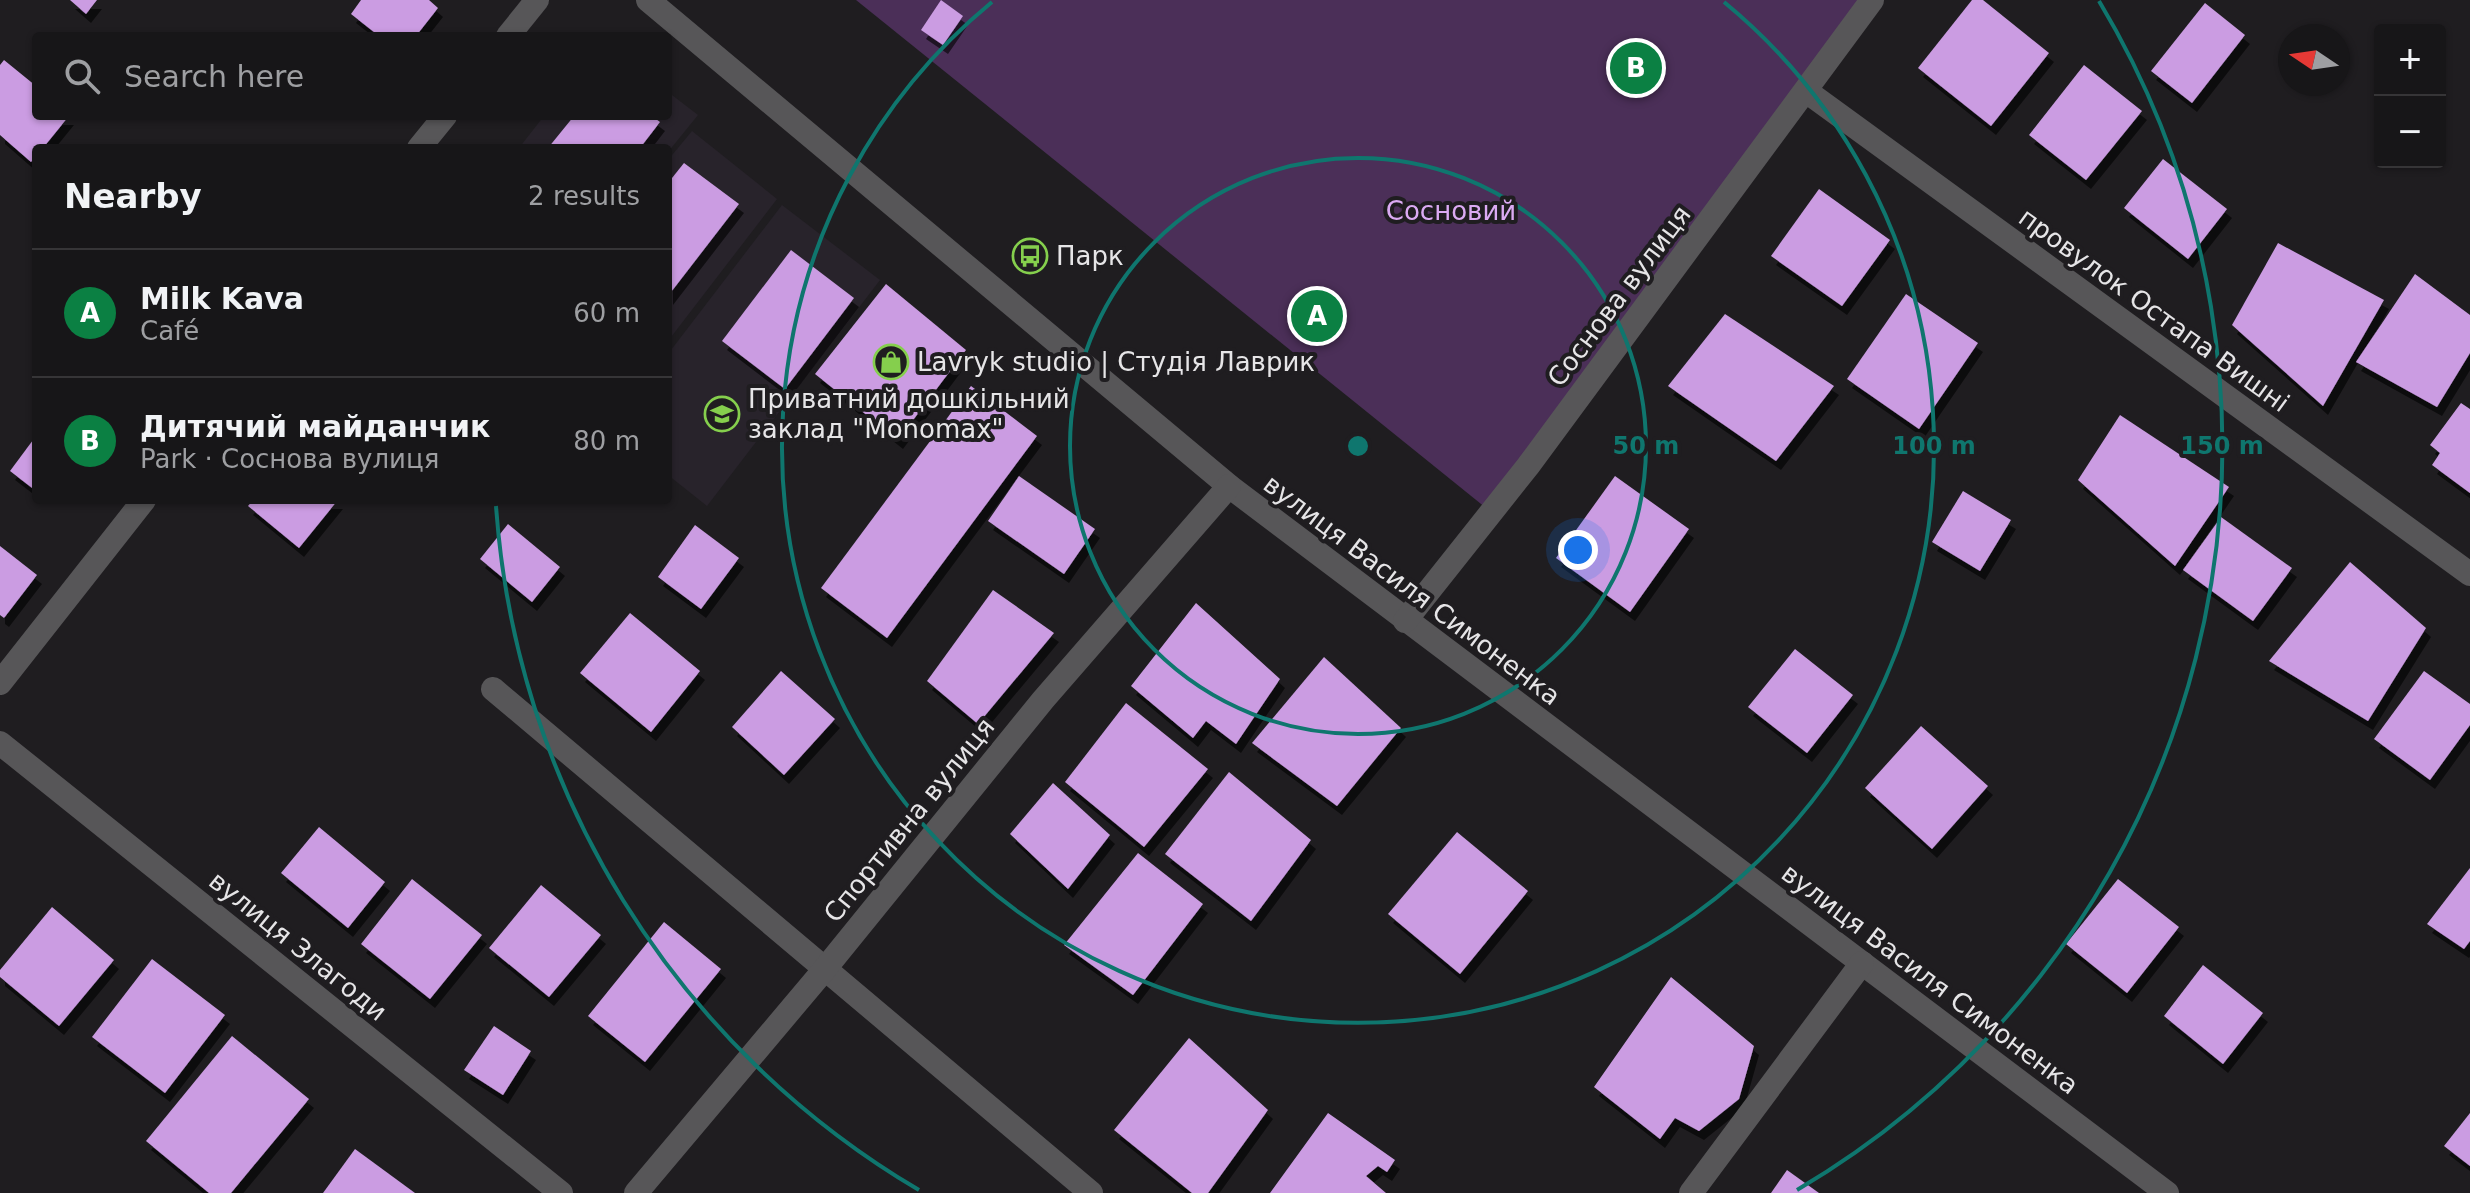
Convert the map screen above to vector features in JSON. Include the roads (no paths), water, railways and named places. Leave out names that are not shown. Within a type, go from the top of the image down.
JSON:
[{"type":"street","points":[[511,32],[537,0]]},
{"type":"street","name":"вулиця Василя Симоненка","points":[[648,0],[1229,486],[2167,1193]]},
{"type":"street","name":"Соснова вулиця","points":[[1405,621],[1528,466],[1872,0]]},
{"type":"street","name":"провулок Остапа Вишні","points":[[1806,91],[2470,574]]},
{"type":"street","points":[[422,144],[442,120]]},
{"type":"street","name":"Спортивна вулиця","points":[[636,1193],[824,970],[1043,700],[1229,486]]},
{"type":"street","points":[[0,683],[141,504]]},
{"type":"street","points":[[493,689],[1091,1193]]},
{"type":"street","name":"вулиця Злагоди","points":[[0,743],[561,1193]]},
{"type":"street","points":[[1691,1193],[1862,963]]},
{"type":"place","name":"Дитячий майданчик","points":[[1636,68]]},
{"type":"place","name":"Парк","points":[[1030,256]]},
{"type":"place","name":"Milk Kava","points":[[1317,316]]},
{"type":"place","name":"Lavryk studio | Студія Лаврик","points":[[891,362]]},
{"type":"place","name":"Приватний дошкільний заклад \"Monomax\"","points":[[722,414]]},
{"type":"park label","name":"Сосновий","points":[[1451,211]]}]
